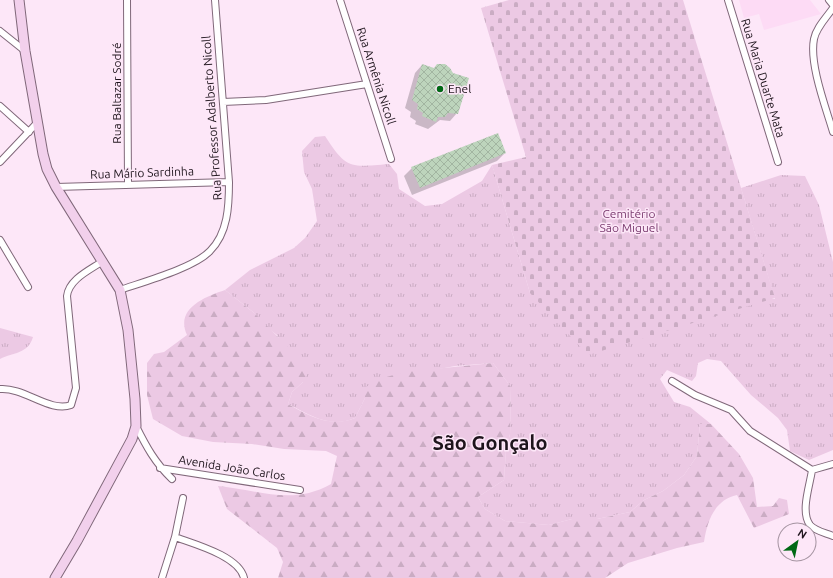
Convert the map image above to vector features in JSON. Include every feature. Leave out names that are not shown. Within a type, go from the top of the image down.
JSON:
[{"type":"street","points":[[19,0],[36,124],[47,169],[56,187],[120,290],[128,330],[135,400],[136,426],[132,439],[111,480],[55,578]]},
{"type":"street","name":"Rua Baltazar Sodré","points":[[127,0],[128,185]]},
{"type":"street","name":"Rua Professor Adalberto Nicoll","points":[[120,290],[196,261],[210,251],[226,223],[229,207],[229,182],[215,0]]},
{"type":"street","name":"Rua Armênia Nicoll","points":[[340,0],[391,159]]},
{"type":"street","name":"Rua Maria Duarte Mata","points":[[728,0],[778,162]]},
{"type":"street","points":[[829,0],[833,5]]},
{"type":"street","points":[[833,8],[817,30],[812,51],[815,68],[833,132]]},
{"type":"street","points":[[0,31],[25,52]]},
{"type":"street","points":[[223,102],[266,100],[366,84]]},
{"type":"street","points":[[0,106],[29,132]]},
{"type":"street","points":[[0,162],[36,124]]},
{"type":"street","name":"Rua Mário Sardinha","points":[[56,187],[229,182]]},
{"type":"street","points":[[0,240],[28,287]]},
{"type":"street","points":[[0,389],[14,390],[64,408],[71,405],[76,388],[66,296],[68,290],[78,278],[103,261]]},
{"type":"street","points":[[672,381],[695,395],[731,410],[750,430],[812,470],[833,464]]},
{"type":"street","points":[[136,426],[148,451],[160,468],[172,479]]},
{"type":"street","name":"Avenida João Carlos","points":[[160,468],[300,490]]},
{"type":"street","points":[[812,470],[806,509],[807,519],[815,529],[833,536]]},
{"type":"street","points":[[162,578],[175,537],[183,498]]},
{"type":"street","points":[[175,537],[223,556],[234,563],[243,574],[244,578]]},
{"type":"shaded area","points":[[739,0],[810,0],[821,14],[764,30],[759,14],[744,18]]},
{"type":"green space","name":"Cemitério São Miguel","points":[[509,0],[683,0],[775,298],[588,355],[530,293],[492,165],[526,157],[481,8]]},
{"type":"green space","points":[[325,136],[339,155],[351,164],[366,166],[389,164],[397,174],[399,189],[425,206],[442,204],[482,181],[492,165],[530,293],[775,299],[741,188],[781,175],[805,176],[819,205],[833,262],[833,450],[809,460],[790,451],[787,430],[778,418],[751,395],[721,361],[707,359],[698,363],[696,376],[692,381],[667,370],[660,379],[674,402],[690,407],[711,424],[700,424],[697,456],[684,475],[663,491],[644,500],[630,512],[597,519],[572,519],[549,525],[505,521],[485,509],[478,497],[504,480],[506,449],[510,434],[511,387],[493,363],[455,366],[434,370],[365,398],[355,418],[346,421],[337,422],[320,419],[288,404],[292,392],[303,382],[277,335],[265,326],[253,312],[225,290],[250,270],[294,248],[305,238],[317,221],[312,189],[304,172],[302,151],[315,137]]},
{"type":"green space","points":[[225,290],[253,312],[301,360],[307,374],[303,382],[292,392],[288,404],[304,413],[320,419],[337,422],[355,418],[365,398],[365,388],[376,380],[404,372],[493,363],[511,387],[510,434],[506,449],[504,480],[478,497],[485,509],[505,521],[549,525],[572,519],[597,519],[630,512],[644,500],[663,491],[684,475],[697,456],[700,424],[711,424],[739,454],[753,478],[757,507],[773,506],[779,498],[787,500],[789,514],[754,528],[737,495],[729,498],[717,507],[707,527],[704,542],[677,548],[628,563],[605,578],[278,578],[283,562],[277,548],[227,509],[218,486],[276,495],[303,494],[317,491],[331,484],[337,456],[326,451],[284,449],[252,444],[213,442],[182,436],[153,419],[147,395],[147,363],[154,354],[164,352],[187,335],[184,326],[185,318],[188,311],[194,305],[209,296]]},
{"type":"green space","points":[[0,328],[33,337],[31,343],[24,350],[0,359]]},
{"type":"building","name":"Enel","points":[[422,64],[434,68],[437,64],[445,64],[453,73],[469,78],[458,114],[448,113],[445,117],[438,117],[436,122],[422,116],[423,113],[417,109],[418,104],[412,100]]},
{"type":"building","points":[[498,133],[506,153],[420,188],[411,167]]},
{"type":"place","name":"Enel","points":[[440,89]]},
{"type":"district","name":"São Gonçalo","points":[[490,443]]}]
